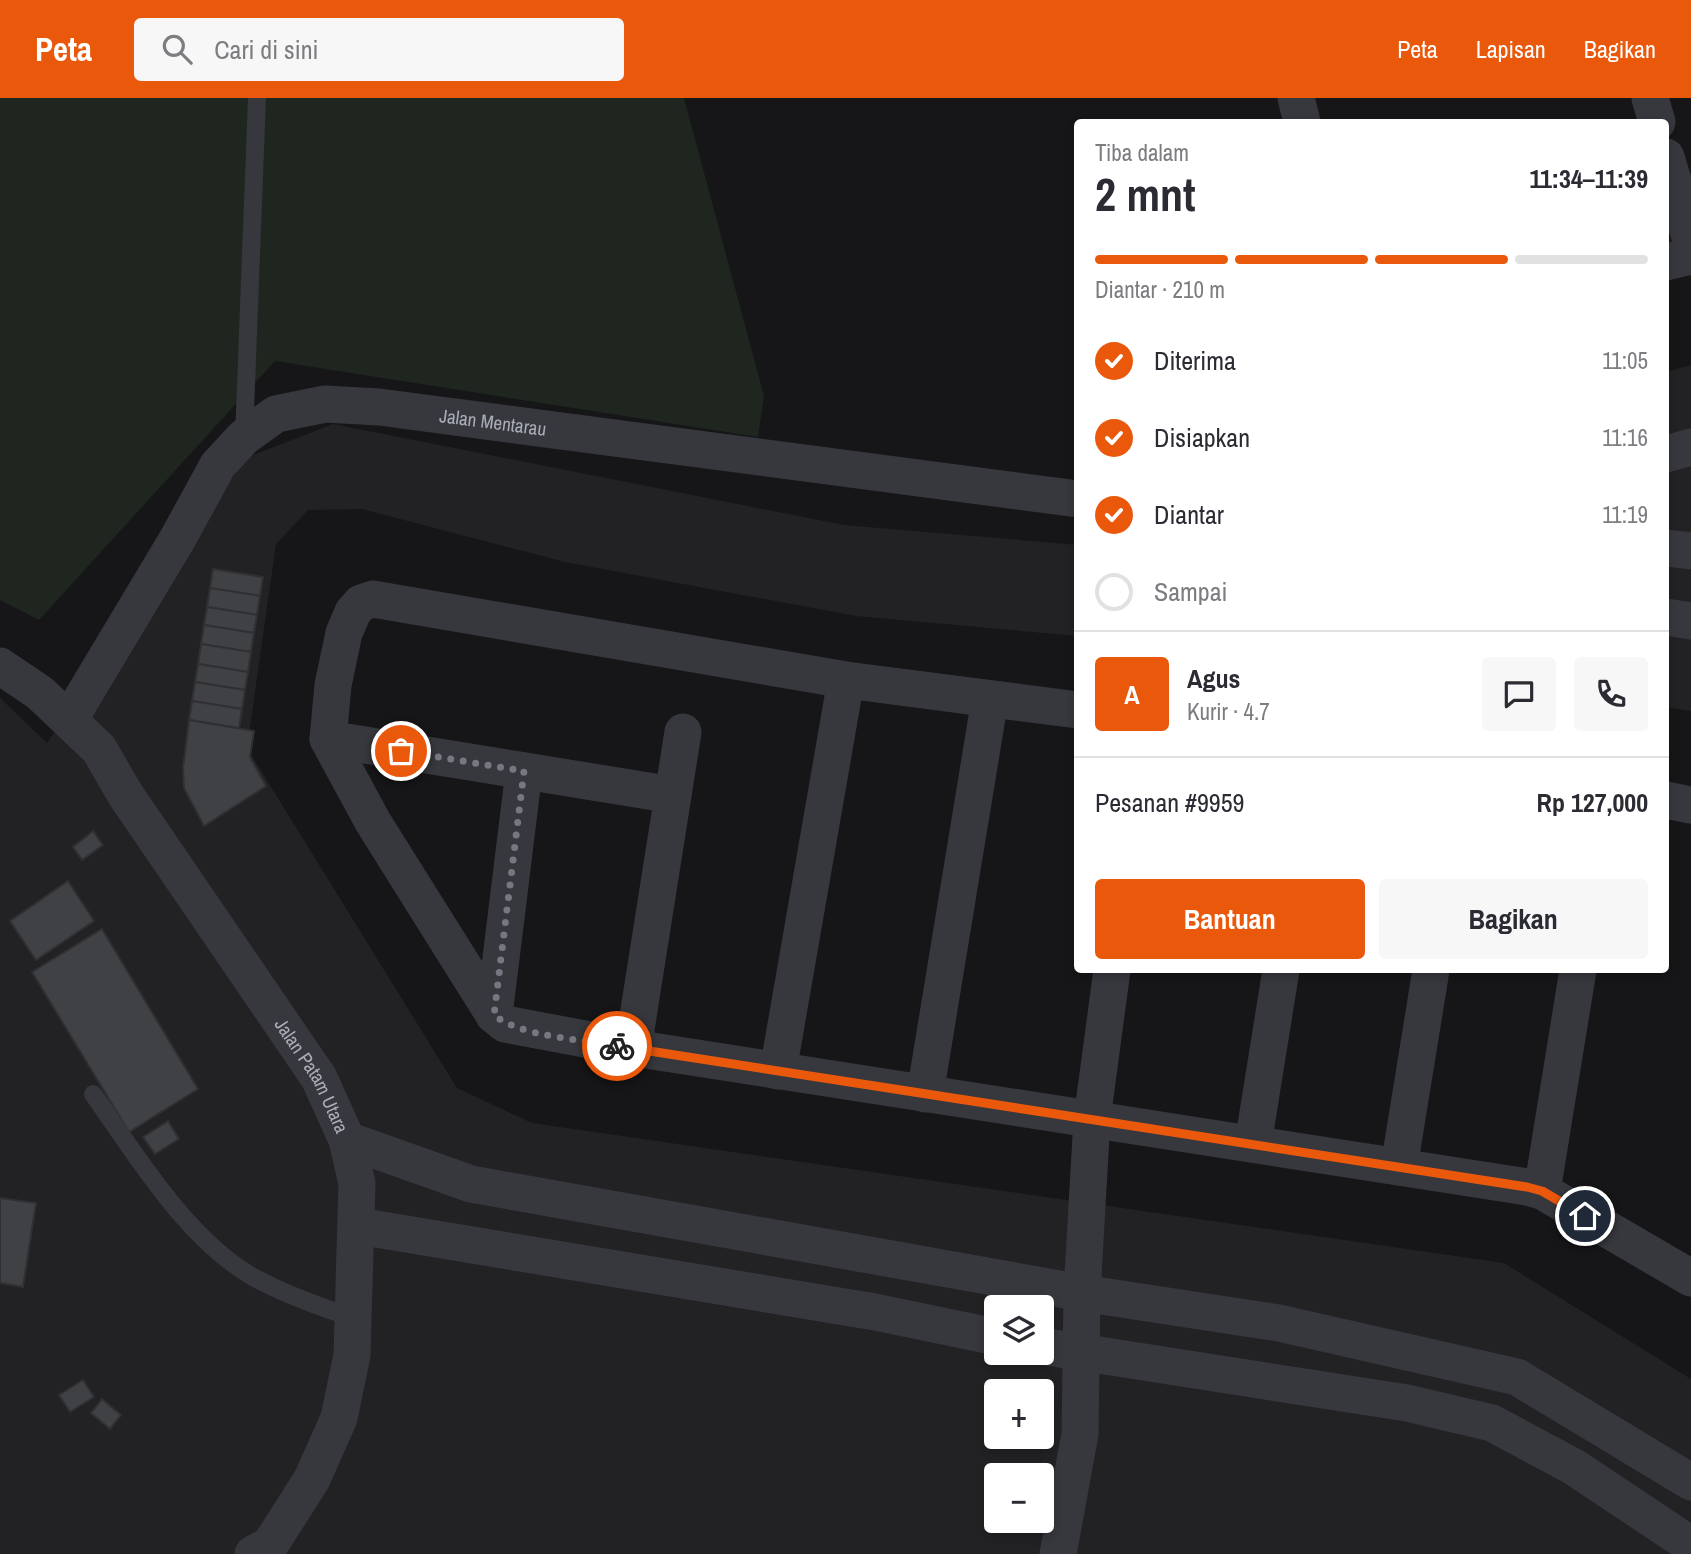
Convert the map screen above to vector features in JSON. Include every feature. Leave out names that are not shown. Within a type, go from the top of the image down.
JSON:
[{"type":"street","points":[[1296,98],[1301,119]]},
{"type":"street","points":[[1650,98],[1656,119]]},
{"type":"street","points":[[1669,169],[1691,241]]},
{"type":"street","points":[[1669,261],[1691,256]]},
{"type":"street","name":"Jalan Mentarau","points":[[69,720],[178,538],[218,465],[244,437],[276,414],[325,404],[379,407],[1074,498]]},
{"type":"street","points":[[1669,453],[1691,447]]},
{"type":"street","points":[[1669,548],[1691,551]]},
{"type":"street","points":[[1074,710],[846,680],[373,598],[361,603],[353,612],[344,633],[333,685],[328,739],[373,822],[494,1015],[505,1024],[632,1048],[1542,1191],[1691,1278]]},
{"type":"street","points":[[1669,617],[1691,621]]},
{"type":"street","name":"Jalan Patam Utara","points":[[0,666],[40,692],[99,748],[125,794],[319,1078],[347,1140],[357,1183],[358,1226],[352,1355],[339,1418],[312,1479],[265,1551]]},
{"type":"street","points":[[778,1071],[846,680]]},
{"type":"street","points":[[926,1094],[990,699]]},
{"type":"street","points":[[632,1048],[682,732]]},
{"type":"street","points":[[328,739],[673,795]]},
{"type":"street","points":[[494,1015],[524,771]]},
{"type":"street","points":[[1669,801],[1691,805]]},
{"type":"street","points":[[1058,1554],[1080,1434],[1082,1293],[1091,1119],[1112,973]]},
{"type":"street","points":[[1253,1144],[1281,973]]},
{"type":"street","points":[[1399,1167],[1431,973]]},
{"type":"street","points":[[1542,1191],[1578,973]]},
{"type":"street","points":[[347,1140],[471,1184],[1082,1293],[1279,1322],[1517,1377],[1691,1482]]},
{"type":"street","points":[[358,1226],[874,1312],[984,1335]]},
{"type":"street","points":[[1054,1349],[1407,1403],[1492,1423],[1574,1467],[1691,1545]]},
{"type":"lane","points":[[244,437],[257,98]]},
{"type":"lane","points":[[93,1094],[167,1199],[225,1258],[254,1278],[354,1318]]},
{"type":"shaded area","points":[[0,98],[684,98],[764,396],[758,437],[275,361],[39,620],[0,600]]},
{"type":"shaded area","points":[[1691,365],[1691,711],[1669,707],[1669,371]]},
{"type":"shaded area","points":[[333,424],[844,525],[1074,545],[1074,636],[856,616],[565,562],[362,509],[308,510],[276,544],[247,748],[457,1088],[532,1123],[1504,1263],[1691,1379],[1691,1554],[0,1554],[0,698],[47,743],[246,458]]},
{"type":"building","points":[[213,569],[263,577],[260,596],[210,588]]},
{"type":"building","points":[[210,588],[260,596],[257,615],[207,607]]},
{"type":"building","points":[[207,607],[257,615],[254,633],[204,625]]},
{"type":"building","points":[[204,625],[254,633],[251,652],[201,644]]},
{"type":"building","points":[[201,644],[251,652],[248,672],[198,664]]},
{"type":"building","points":[[198,664],[248,672],[245,690],[195,682]]},
{"type":"building","points":[[195,682],[245,690],[242,709],[192,701]]},
{"type":"building","points":[[192,701],[242,709],[239,728],[189,720]]},
{"type":"building","points":[[189,720],[254,731],[250,757],[266,786],[204,826],[184,788],[183,768]]},
{"type":"building","points":[[93,831],[103,845],[82,860],[73,847]]},
{"type":"building","points":[[68,881],[94,921],[36,960],[10,921]]},
{"type":"building","points":[[102,929],[198,1089],[129,1132],[32,972]]},
{"type":"building","points":[[168,1121],[179,1139],[155,1154],[143,1137]]},
{"type":"building","points":[[0,1198],[36,1203],[23,1287],[0,1283]]},
{"type":"building","points":[[83,1380],[94,1397],[70,1412],[59,1395]]},
{"type":"building","points":[[102,1399],[121,1415],[110,1429],[91,1413]]},
{"type":"way so far","points":[[401,751],[524,771],[494,1015],[505,1024],[526,1030],[617,1046]]},
{"type":"route","points":[[617,1046],[1527,1187],[1542,1191],[1585,1216]]}]
